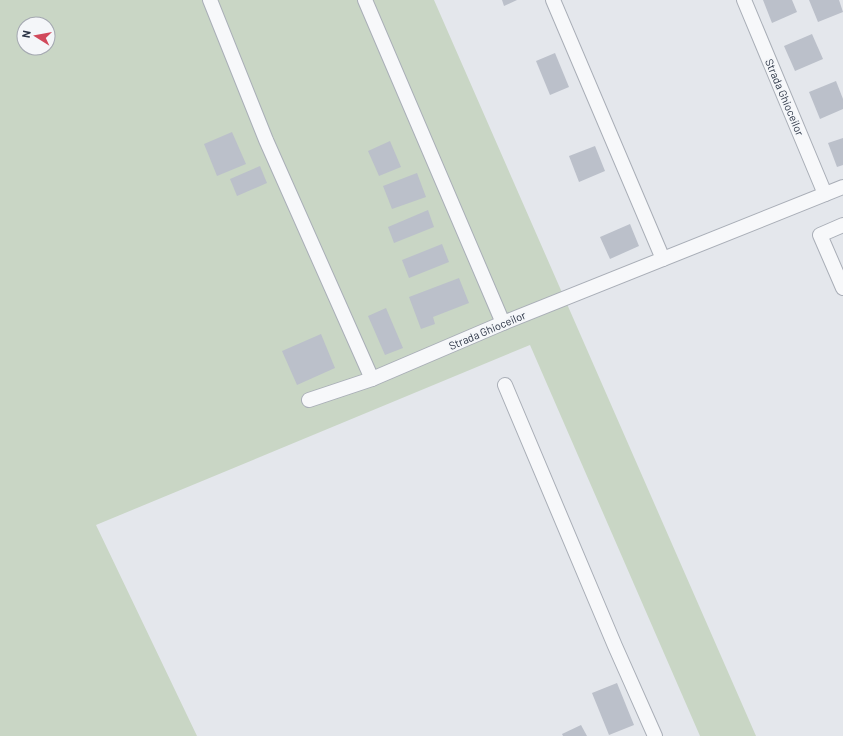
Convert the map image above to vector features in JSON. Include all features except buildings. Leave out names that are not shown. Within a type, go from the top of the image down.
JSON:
[{"type":"street","points":[[210,0],[266,140],[372,379]]},
{"type":"street","points":[[365,0],[503,323]]},
{"type":"street","points":[[553,0],[663,259]]},
{"type":"street","name":"Strada Ghioceilor","points":[[744,0],[825,194]]},
{"type":"street","name":"Strada Ghioceilor","points":[[309,400],[372,379],[503,323],[843,187]]},
{"type":"street","points":[[843,225],[820,235],[843,288]]},
{"type":"street","points":[[505,385],[615,646],[655,736]]},
{"type":"green space","points":[[0,0],[434,0],[756,736],[700,736],[530,345],[96,525],[197,736],[0,736]]}]
